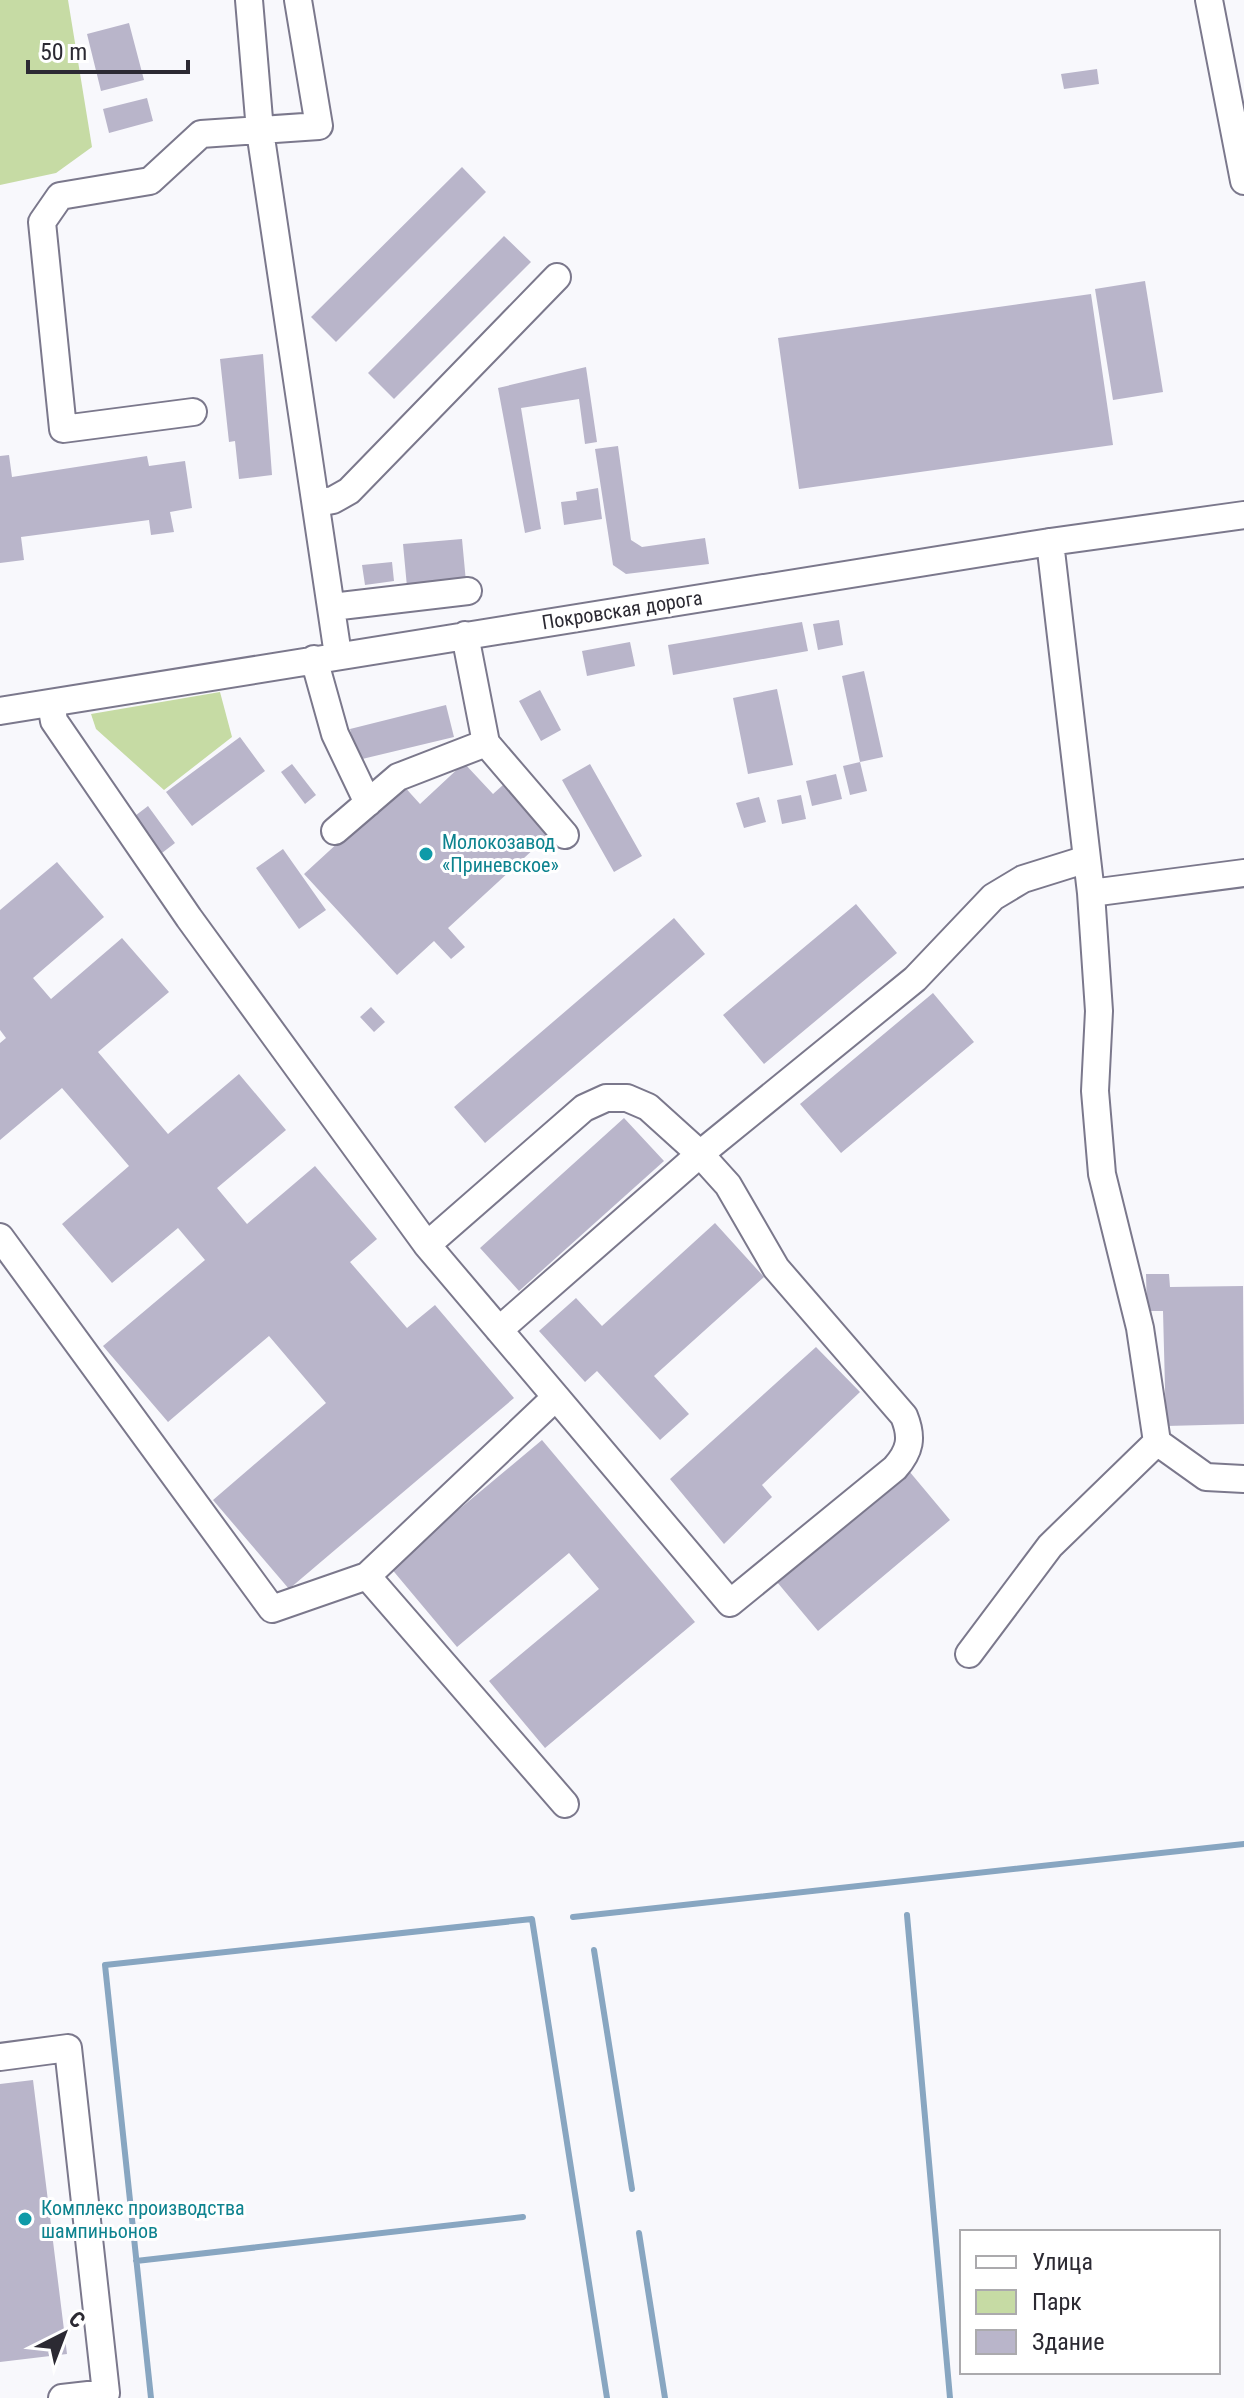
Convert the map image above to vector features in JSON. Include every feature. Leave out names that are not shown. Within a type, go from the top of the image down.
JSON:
[{"type":"street","points":[[249,0],[260,131],[332,607],[326,657],[335,734],[368,803]]},
{"type":"street","points":[[193,412],[63,429],[42,222],[60,196],[150,181],[201,134],[319,126],[298,0]]},
{"type":"street","points":[[1209,0],[1244,181]]},
{"type":"street","points":[[317,503],[333,500],[349,491],[557,277]]},
{"type":"street","name":"Покровская дорога","points":[[0,711],[1050,542],[1244,515]]},
{"type":"street","points":[[1050,542],[1091,893],[1099,1011],[1095,1091],[1102,1174],[1140,1328],[1157,1442],[1206,1477],[1244,1479]]},
{"type":"street","points":[[332,607],[468,591]]},
{"type":"street","points":[[465,635],[486,743],[565,835]]},
{"type":"street","points":[[51,703],[54,721],[189,918],[427,1245],[730,1603],[907,1455],[911,1434],[904,1416],[776,1268],[728,1185],[700,1154],[648,1107],[627,1098],[606,1098],[584,1108],[427,1245]]},
{"type":"street","points":[[335,831],[398,777],[486,743]]},
{"type":"street","points":[[499,1330],[700,1154],[915,979],[993,897],[1023,879],[1087,859]]},
{"type":"street","points":[[1091,893],[1244,873]]},
{"type":"street","points":[[0,1237],[272,1609],[367,1576],[556,1397]]},
{"type":"street","points":[[969,1654],[1050,1546],[1157,1442]]},
{"type":"street","points":[[367,1576],[565,1804]]},
{"type":"street","points":[[0,2057],[68,2048],[106,2393],[62,2398]]},
{"type":"green space","points":[[0,0],[68,0],[92,147],[56,173],[0,185]]},
{"type":"green space","points":[[220,692],[232,737],[164,790],[96,729],[91,714]]},
{"type":"building","points":[[129,23],[144,80],[101,91],[87,34]]},
{"type":"building","points":[[1097,69],[1099,84],[1064,89],[1061,74]]},
{"type":"building","points":[[147,98],[153,121],[109,133],[103,109]]},
{"type":"building","points":[[462,167],[486,192],[336,342],[311,317]]},
{"type":"building","points":[[504,236],[531,262],[394,399],[368,373]]},
{"type":"building","points":[[1145,281],[1163,392],[1113,400],[1095,289]]},
{"type":"building","points":[[1091,294],[1113,445],[799,489],[778,338]]},
{"type":"building","points":[[263,354],[272,475],[239,479],[235,441],[229,442],[220,359]]},
{"type":"building","points":[[586,367],[597,442],[585,444],[579,399],[521,408],[541,529],[525,533],[498,388]]},
{"type":"building","points":[[618,446],[631,540],[642,547],[705,538],[709,564],[626,574],[613,565],[595,449]]},
{"type":"building","points":[[9,455],[12,477],[147,456],[149,466],[185,461],[192,508],[170,512],[174,532],[151,535],[149,520],[21,537],[24,560],[0,563],[0,456]]},
{"type":"building","points":[[598,488],[602,519],[564,525],[561,502],[577,500],[576,492]]},
{"type":"building","points":[[462,539],[466,582],[407,587],[403,544]]},
{"type":"building","points":[[392,562],[394,581],[365,585],[362,565]]},
{"type":"building","points":[[839,620],[843,645],[818,650],[813,624]]},
{"type":"building","points":[[802,622],[808,651],[673,675],[668,645]]},
{"type":"building","points":[[630,642],[635,666],[587,676],[582,651]]},
{"type":"building","points":[[864,671],[883,757],[860,762],[842,676]]},
{"type":"building","points":[[777,689],[793,765],[748,774],[733,698]]},
{"type":"building","points":[[540,690],[561,730],[541,741],[519,701]]},
{"type":"building","points":[[446,705],[454,737],[358,760],[350,729]]},
{"type":"building","points":[[240,737],[265,771],[192,826],[166,792]]},
{"type":"building","points":[[860,762],[867,791],[850,795],[843,766]]},
{"type":"building","name":"Молокозавод «Приневское»","points":[[464,763],[493,794],[503,785],[549,835],[448,928],[465,947],[451,959],[434,941],[397,975],[304,874],[402,784],[420,804]]},
{"type":"building","points":[[292,764],[316,795],[305,804],[281,772]]},
{"type":"building","points":[[590,764],[642,856],[614,872],[562,780]]},
{"type":"building","points":[[836,774],[842,799],[812,806],[806,781]]},
{"type":"building","points":[[801,795],[806,819],[782,824],[777,800]]},
{"type":"building","points":[[759,797],[766,822],[744,828],[736,803]]},
{"type":"building","points":[[148,806],[175,843],[158,856],[131,819]]},
{"type":"building","points":[[283,849],[326,910],[299,929],[256,868]]},
{"type":"building","points":[[57,862],[104,917],[33,978],[51,999],[122,938],[169,992],[98,1052],[168,1134],[239,1074],[286,1130],[217,1188],[247,1224],[315,1166],[377,1239],[350,1262],[407,1328],[435,1305],[514,1398],[289,1589],[213,1500],[326,1403],[269,1336],[168,1422],[103,1346],[205,1260],[178,1228],[112,1283],[62,1224],[129,1166],[62,1088],[0,1140],[0,1043],[6,1038],[0,1030],[0,910]]},
{"type":"building","points":[[856,904],[897,953],[764,1064],[723,1015]]},
{"type":"building","points":[[674,918],[705,954],[485,1143],[454,1107]]},
{"type":"building","points":[[933,993],[974,1042],[841,1153],[800,1104]]},
{"type":"building","points":[[371,1007],[385,1022],[374,1032],[360,1017]]},
{"type":"building","points":[[624,1118],[664,1161],[519,1291],[480,1248]]},
{"type":"building","points":[[715,1223],[764,1277],[654,1376],[689,1414],[660,1440],[597,1371],[585,1382],[539,1331],[576,1298],[602,1326]]},
{"type":"building","points":[[1146,1274],[1169,1274],[1170,1287],[1243,1286],[1244,1424],[1166,1426],[1163,1311],[1147,1311]]},
{"type":"building","points":[[816,1347],[860,1392],[762,1485],[772,1497],[724,1544],[670,1479]]},
{"type":"building","points":[[542,1440],[695,1622],[545,1748],[489,1681],[599,1589],[569,1553],[457,1647],[390,1567]]},
{"type":"building","points":[[909,1471],[950,1520],[818,1631],[777,1582]]},
{"type":"building","name":"Комплекс производства шампиньонов","points":[[33,2080],[67,2354],[0,2362],[0,2084]]},
{"type":"waterway","points":[[573,1917],[1244,1844]]},
{"type":"waterway","points":[[907,1915],[950,2398]]},
{"type":"waterway","points":[[151,2398],[105,1965],[532,1919],[607,2398]]},
{"type":"waterway","points":[[594,1950],[632,2189]]},
{"type":"waterway","points":[[136,2261],[523,2217]]},
{"type":"waterway","points":[[639,2233],[665,2398]]},
{"type":"place","name":"Молокозавод «Приневское»","points":[[426,854]]},
{"type":"place","name":"Комплекс производства шампиньонов","points":[[25,2219]]}]
